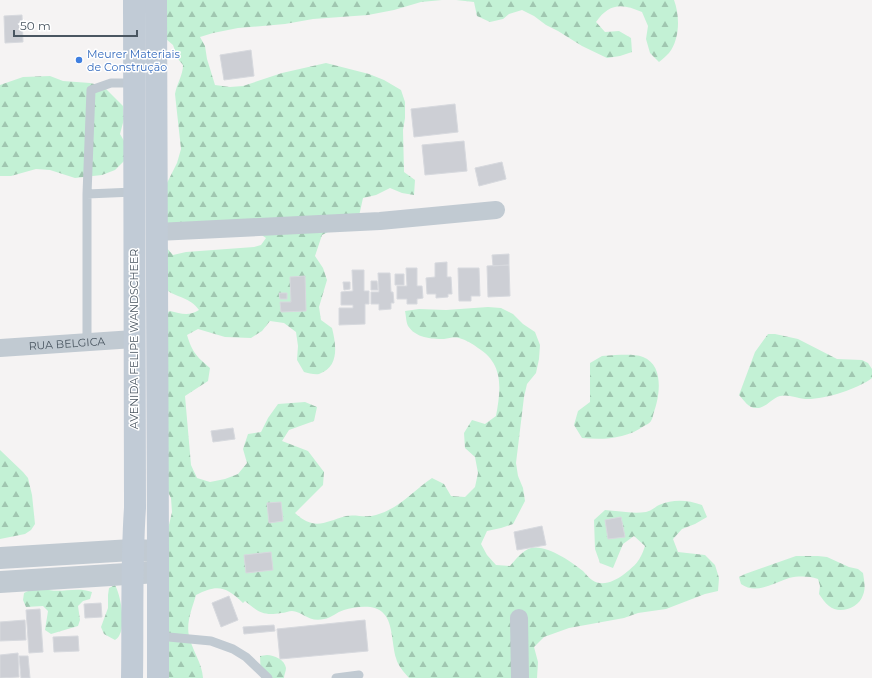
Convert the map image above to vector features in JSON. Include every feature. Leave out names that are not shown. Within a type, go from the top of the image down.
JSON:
[{"type":"main road","name":"AVENIDA FELIPE WANDSCHEER","points":[[132,678],[132,550],[135,508],[134,0]]},
{"type":"main road","name":"AVENIDA FELIPE WANDSCHEER","points":[[156,0],[158,678]]},
{"type":"street","points":[[156,232],[380,221],[496,210]]},
{"type":"street","name":"RUA BELGICA","points":[[0,348],[134,339]]},
{"type":"street","points":[[0,558],[132,550],[158,551]]},
{"type":"street","points":[[0,582],[158,572]]},
{"type":"street","points":[[519,618],[520,678]]},
{"type":"lane","points":[[87,342],[87,194],[91,90],[112,83],[134,83]]},
{"type":"lane","points":[[87,194],[134,192]]},
{"type":"lane","points":[[157,636],[211,641],[233,649],[246,657],[268,678]]},
{"type":"lane","points":[[336,678],[358,675]]},
{"type":"green space","points":[[164,0],[442,0],[421,2],[394,10],[368,15],[313,19],[285,24],[238,28],[200,37],[205,46],[207,59],[215,85],[230,87],[243,86],[282,73],[326,63],[369,74],[384,80],[401,90],[405,102],[403,130],[404,172],[415,180],[414,195],[402,193],[390,188],[376,195],[363,198],[359,216],[322,235],[315,256],[323,268],[327,280],[319,307],[321,320],[332,328],[335,341],[335,354],[333,361],[326,371],[319,374],[304,372],[297,360],[298,346],[296,332],[284,323],[270,321],[262,331],[251,338],[225,337],[198,329],[187,335],[196,354],[210,368],[208,381],[185,396],[191,465],[197,478],[210,482],[225,479],[238,474],[247,463],[243,449],[248,434],[261,432],[268,418],[278,404],[305,402],[317,407],[314,421],[289,430],[282,441],[308,451],[324,472],[323,485],[295,513],[302,519],[308,522],[320,524],[346,516],[376,515],[399,504],[432,478],[444,484],[451,496],[465,497],[475,487],[478,473],[475,457],[465,448],[464,433],[472,420],[485,424],[496,416],[499,396],[499,378],[496,369],[486,354],[474,345],[459,338],[429,338],[419,335],[408,326],[405,311],[419,309],[446,310],[488,307],[501,308],[513,314],[523,324],[535,332],[540,345],[536,373],[527,384],[524,397],[516,463],[525,501],[513,524],[487,531],[481,544],[487,555],[496,565],[510,566],[525,551],[537,547],[551,551],[566,559],[596,582],[604,583],[612,581],[620,577],[634,565],[639,559],[645,546],[634,536],[623,544],[613,568],[600,563],[595,549],[594,520],[605,510],[641,513],[670,502],[691,502],[702,505],[707,517],[682,529],[673,539],[678,552],[705,555],[715,565],[719,578],[718,591],[705,594],[666,609],[638,613],[624,618],[569,628],[544,637],[534,647],[538,662],[537,678],[409,678],[401,669],[397,661],[391,629],[387,618],[376,608],[354,608],[341,611],[332,616],[319,620],[292,611],[270,614],[257,610],[245,601],[243,603],[226,590],[216,588],[203,591],[196,595],[189,621],[189,636],[201,667],[203,678],[160,678],[165,542],[172,512],[171,498],[165,486],[164,314],[170,311],[189,314],[199,310],[192,302],[165,289],[165,246],[173,255],[186,252],[254,247],[261,245],[266,238],[260,234],[167,235],[167,183],[177,163],[181,149],[175,94],[183,65],[178,59],[173,45],[166,39]]},
{"type":"green space","points":[[456,0],[674,0],[678,27],[673,47],[659,62],[650,53],[646,39],[648,26],[642,12],[622,6],[611,8],[606,11],[596,22],[605,32],[619,31],[631,38],[632,52],[607,58],[582,46],[522,10],[509,14],[503,19],[490,22],[477,16],[474,2]]},
{"type":"green space","points":[[50,76],[63,81],[90,83],[103,86],[123,106],[124,119],[120,134],[127,146],[125,160],[115,170],[102,175],[75,178],[50,170],[36,169],[11,176],[0,176],[0,85],[23,77]]},
{"type":"green space","points":[[768,334],[798,339],[837,359],[862,360],[868,363],[872,369],[872,378],[849,390],[830,396],[805,399],[780,396],[762,407],[753,408],[739,395],[755,352]]},
{"type":"green space","points":[[602,356],[640,356],[650,361],[654,367],[659,381],[659,389],[652,419],[649,423],[630,434],[606,439],[582,438],[574,425],[578,411],[590,402],[590,363]]},
{"type":"green space","points":[[0,450],[28,478],[32,495],[35,524],[31,530],[25,534],[0,539]]},
{"type":"green space","points":[[796,556],[827,557],[849,567],[858,569],[863,573],[864,592],[861,600],[853,607],[848,609],[833,609],[819,594],[820,586],[818,579],[811,577],[789,578],[759,588],[747,587],[741,584],[739,577]]},
{"type":"green space","points":[[115,585],[121,603],[122,625],[119,637],[115,640],[104,634],[101,627],[108,608],[109,588]]},
{"type":"green space","points":[[44,589],[56,591],[86,590],[92,592],[90,599],[83,601],[78,606],[80,620],[78,626],[51,634],[45,630],[48,611],[43,606],[26,607],[23,600],[24,593],[30,590]]},
{"type":"green space","points":[[267,655],[276,657],[284,663],[286,668],[284,678],[261,678],[260,656]]},
{"type":"building","points":[[22,15],[23,42],[5,43],[4,16]]},
{"type":"building","points":[[251,50],[254,76],[224,80],[220,55]]},
{"type":"building","points":[[455,104],[458,132],[414,137],[411,109]]},
{"type":"building","points":[[464,141],[467,171],[425,175],[422,145]]},
{"type":"building","points":[[502,162],[506,179],[479,186],[475,168]]},
{"type":"building","points":[[509,254],[509,265],[493,266],[492,255]]},
{"type":"building","points":[[447,262],[447,277],[451,277],[452,294],[448,294],[448,297],[436,298],[436,294],[427,294],[426,278],[435,277],[435,263]]},
{"type":"building","points":[[509,265],[510,296],[488,297],[487,266]]},
{"type":"building","points":[[406,268],[417,268],[417,286],[422,286],[423,298],[417,299],[417,304],[407,304],[407,299],[397,299],[397,286],[407,286]]},
{"type":"building","points":[[458,268],[479,268],[480,296],[471,296],[471,301],[459,301]]},
{"type":"building","points":[[352,270],[364,270],[364,291],[369,291],[369,304],[365,304],[365,324],[339,325],[339,308],[353,308],[353,305],[341,305],[341,292],[353,291]]},
{"type":"building","points":[[378,273],[390,273],[391,292],[393,292],[394,303],[391,303],[391,309],[379,310],[379,304],[371,304],[371,292],[379,292]]},
{"type":"building","points":[[395,274],[404,274],[404,285],[395,285]]},
{"type":"building","points":[[305,276],[306,311],[281,312],[280,302],[291,302],[290,277]]},
{"type":"building","points":[[371,281],[377,281],[378,290],[371,290]]},
{"type":"building","points":[[343,282],[350,282],[350,289],[344,290]]},
{"type":"building","points":[[279,293],[287,293],[287,299],[280,299]]},
{"type":"building","points":[[233,428],[235,439],[213,442],[211,431]]},
{"type":"building","points":[[281,502],[283,521],[269,523],[267,503]]},
{"type":"building","points":[[621,517],[625,537],[608,539],[605,520]]},
{"type":"building","points":[[542,526],[546,545],[517,550],[514,532]]},
{"type":"building","points":[[271,552],[273,570],[246,573],[244,555]]},
{"type":"building","points":[[229,596],[238,620],[221,627],[212,603]]},
{"type":"building","points":[[101,603],[102,617],[85,618],[84,604]]},
{"type":"building","points":[[40,609],[43,652],[29,653],[26,610]]},
{"type":"building","points":[[25,620],[26,640],[0,641],[0,622]]},
{"type":"building","points":[[365,620],[368,651],[280,659],[277,629]]},
{"type":"building","points":[[274,625],[275,631],[244,634],[243,627]]},
{"type":"building","points":[[78,636],[79,651],[54,652],[53,637]]},
{"type":"building","points":[[18,653],[19,677],[0,678],[0,655]]},
{"type":"building","points":[[19,656],[28,656],[30,678],[21,678]]},
{"type":"place","name":"Meurer Materiais de Construção","points":[[79,60]]}]
